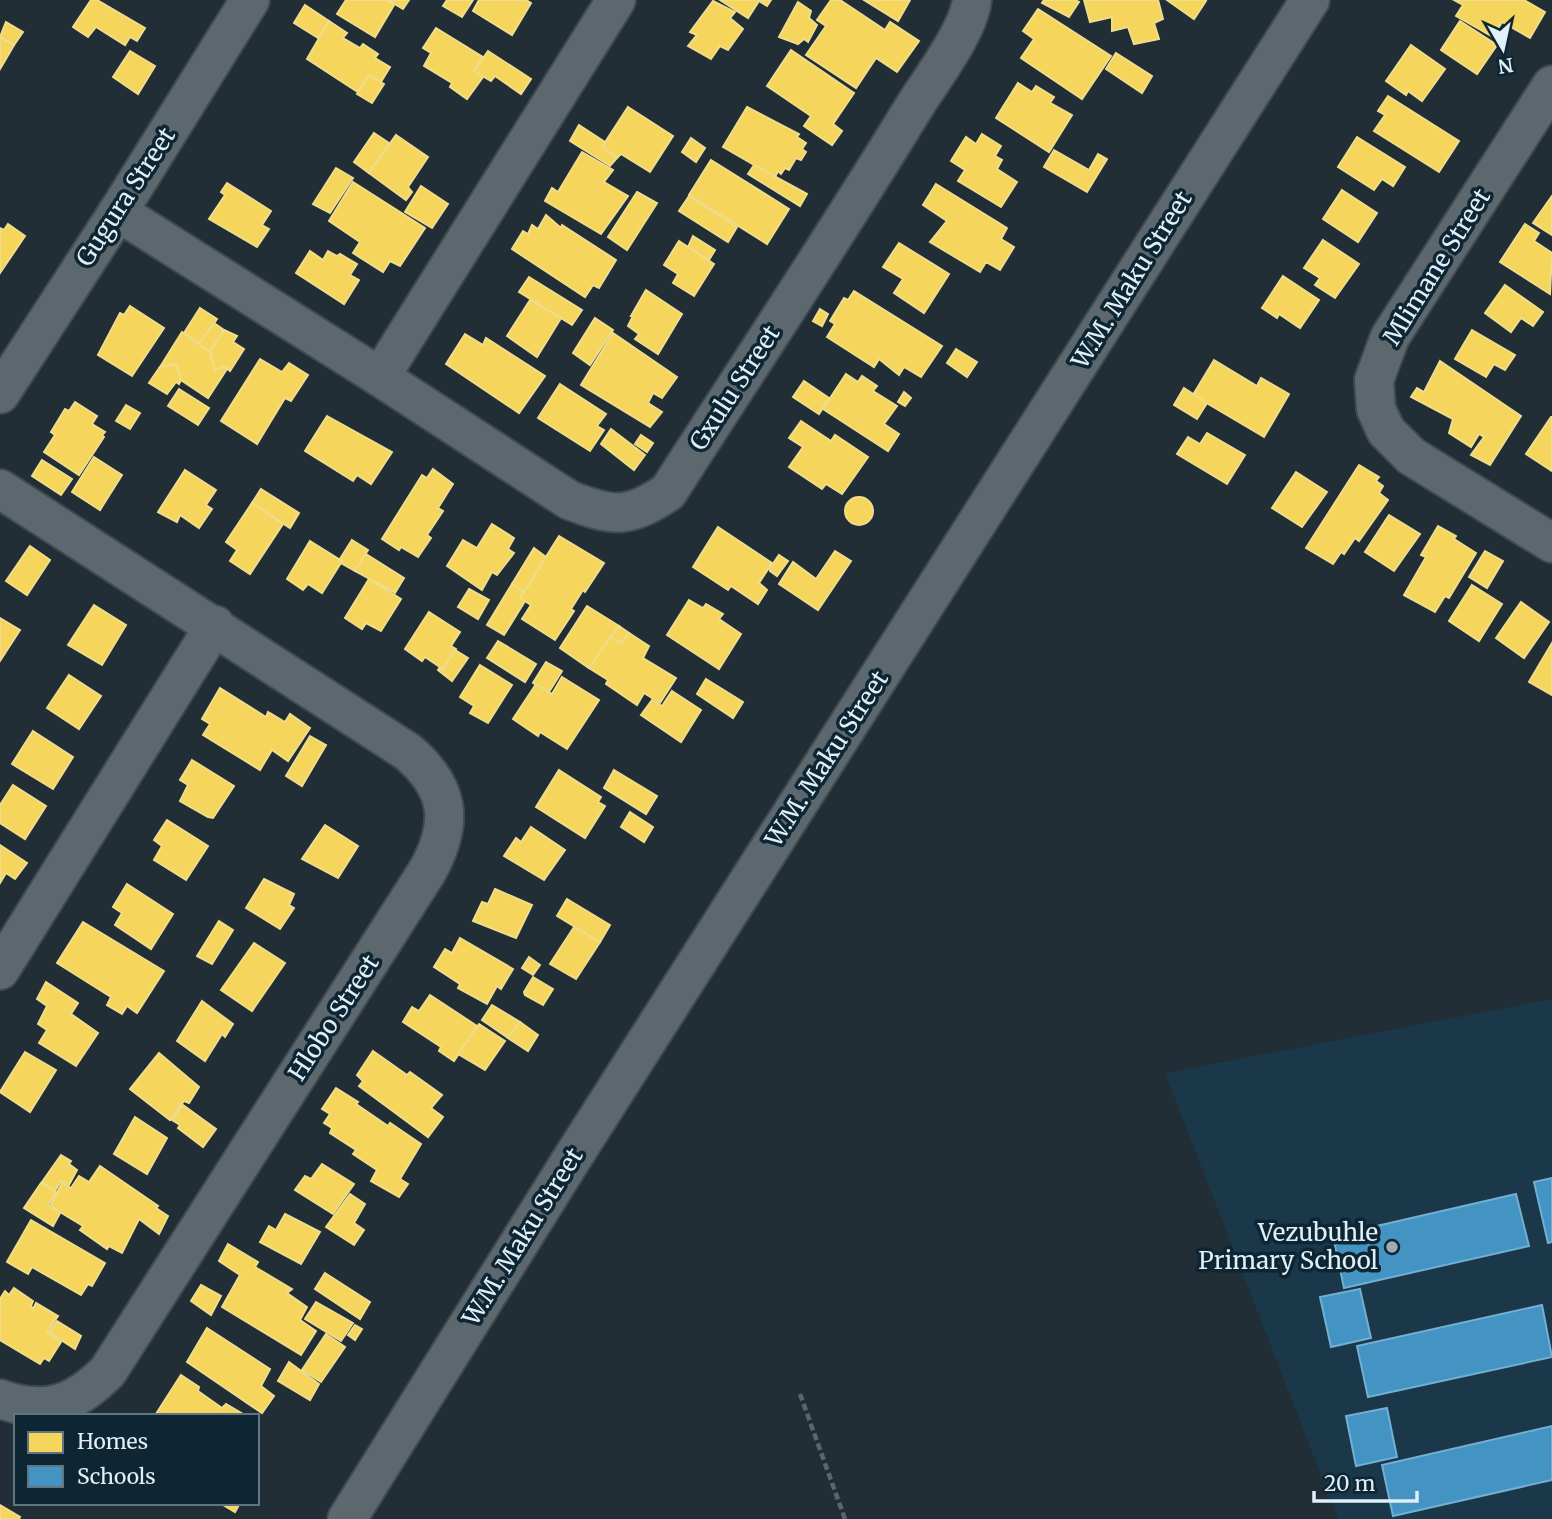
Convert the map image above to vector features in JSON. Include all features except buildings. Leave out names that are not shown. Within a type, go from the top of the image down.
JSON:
[{"type":"street","name":"Gugura Street","points":[[0,394],[118,212],[250,0]]},
{"type":"street","points":[[380,377],[616,0]]},
{"type":"street","name":"Gxulu Street","points":[[118,212],[569,500],[593,509],[623,514],[645,508],[668,492],[893,141],[971,12],[972,0]]},
{"type":"street","name":"W.M. Maku Street","points":[[347,1519],[580,1145],[1310,0]]},
{"type":"street","name":"Mlimane Street","points":[[1552,85],[1390,337],[1374,380],[1376,409],[1386,431],[1411,456],[1552,543]]},
{"type":"street","name":"Hlobo Street","points":[[0,489],[215,625],[418,760],[427,768],[439,787],[445,828],[438,852],[428,870],[108,1371],[92,1389],[69,1402],[46,1407],[23,1407],[0,1399]]},
{"type":"street","points":[[0,970],[215,625]]},
{"type":"path","points":[[800,1394],[845,1519]]},
{"type":"shaded area","name":"Vezubuhle Primary School","points":[[1552,999],[1552,1519],[1338,1519],[1165,1073]]},
{"type":"place","name":"Vezubuhle Primary School","points":[[1392,1247]]}]
